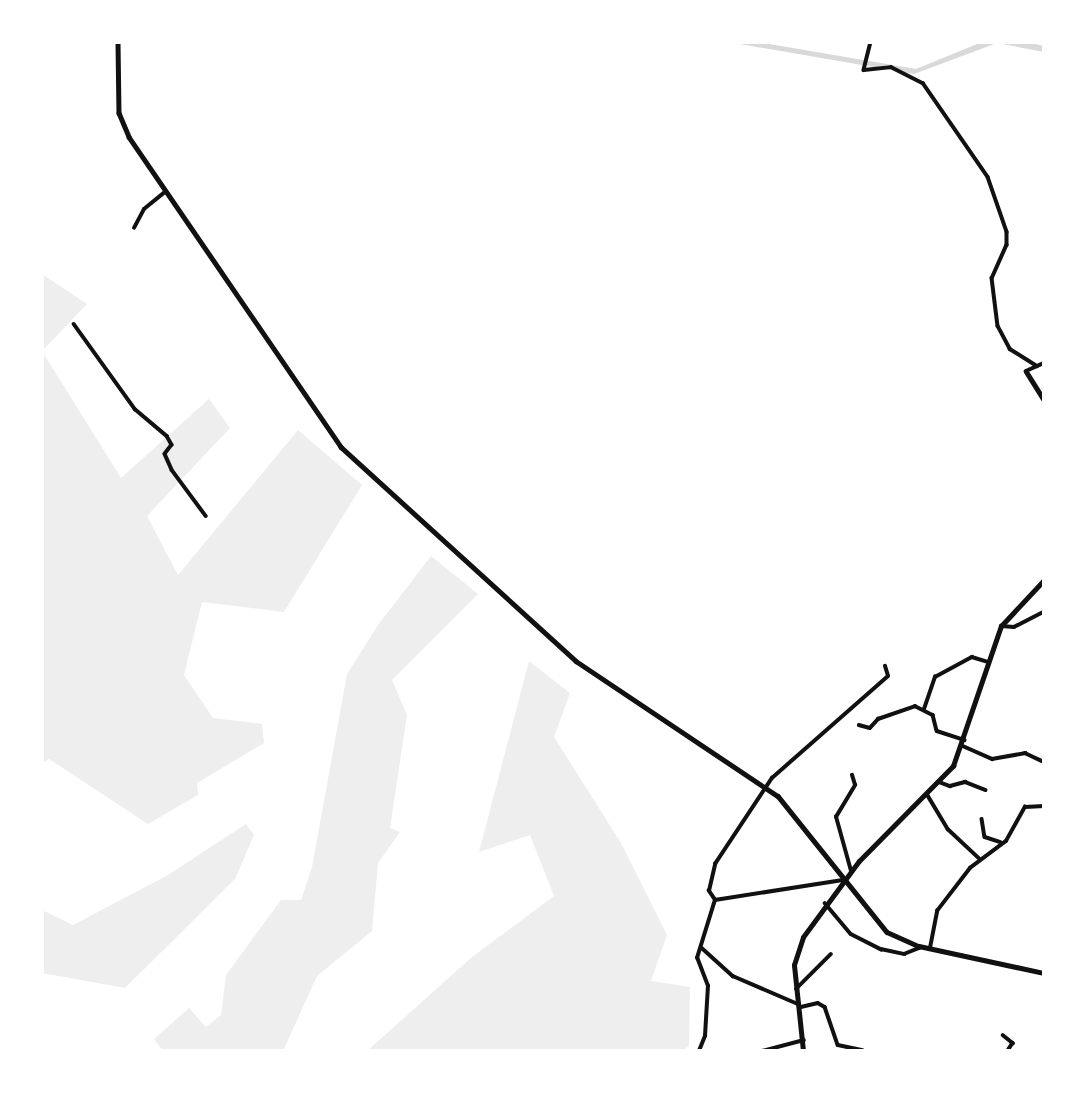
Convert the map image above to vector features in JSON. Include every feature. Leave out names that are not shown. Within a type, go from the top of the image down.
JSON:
[{"type":"street","points":[[118,42],[119,113],[129,137],[313,410],[350,456],[576,661],[766,787],[788,806],[880,927],[921,947],[1044,973]]},
{"type":"street","points":[[871,42],[864,70],[891,67],[923,83],[988,177],[1007,232],[1007,245],[992,278],[998,326],[1010,349],[1037,366]]},
{"type":"street","points":[[134,228],[144,209],[165,192]]},
{"type":"street","points":[[74,324],[135,409],[167,436],[172,445],[165,454],[172,470],[206,516]]},
{"type":"street","points":[[1044,363],[1026,371],[1044,400]]},
{"type":"street","points":[[803,1051],[801,1006],[796,990],[797,952],[825,903],[842,880],[939,782],[964,743],[1001,625],[1044,580]]},
{"type":"street","points":[[1001,625],[1014,627],[1044,612]]},
{"type":"street","points":[[923,710],[935,677],[972,657],[988,662]]},
{"type":"street","points":[[699,1051],[705,1036],[708,986],[697,958],[715,900],[709,891],[715,864],[766,787],[824,729],[888,676],[886,666]]},
{"type":"street","points":[[859,725],[870,728],[878,719],[915,706],[933,715],[937,731],[992,759],[1025,753],[1044,762]]},
{"type":"street","points":[[850,871],[836,817],[855,785],[852,775]]},
{"type":"street","points":[[939,782],[955,786],[965,782],[986,790]]},
{"type":"street","points":[[927,794],[948,829],[980,859]]},
{"type":"street","points":[[930,948],[937,911],[980,859],[1013,833],[1025,807],[1044,806]]},
{"type":"street","points":[[982,819],[985,837],[1000,842]]},
{"type":"street","points":[[715,900],[842,880]]},
{"type":"street","points":[[825,903],[851,934],[881,949],[904,954],[921,947]]},
{"type":"street","points":[[702,948],[733,976],[801,1006],[818,1003],[825,1007],[838,1045],[862,1050]]},
{"type":"street","points":[[796,990],[831,954]]},
{"type":"street","points":[[1003,1035],[1013,1043],[1008,1051]]},
{"type":"street","points":[[762,1051],[804,1040]]},
{"type":"shaded area","points":[[728,42],[758,42],[916,69],[982,42],[1027,42],[1044,46],[1044,52],[997,43],[914,74]]},
{"type":"shaded area","points":[[42,274],[87,304],[42,351]]},
{"type":"shaded area","points":[[42,351],[121,478],[209,399],[230,428],[147,516],[178,575],[298,430],[362,485],[284,612],[202,602],[184,675],[213,718],[262,724],[264,743],[197,783],[198,795],[148,824],[49,759],[42,763]]},
{"type":"shaded area","points":[[431,556],[478,594],[392,680],[407,715],[390,828],[400,832],[378,863],[372,931],[317,976],[283,1051],[163,1051],[154,1039],[189,1008],[206,1027],[221,1015],[226,975],[281,900],[301,900],[312,867],[347,674],[378,625]]},
{"type":"shaded area","points":[[529,661],[570,693],[554,737],[621,843],[667,935],[651,981],[690,987],[689,1046],[682,1051],[367,1051],[472,957],[554,896],[530,835],[479,852]]},
{"type":"shaded area","points":[[246,824],[254,835],[235,879],[125,988],[42,973],[42,910],[73,925],[168,875]]}]
